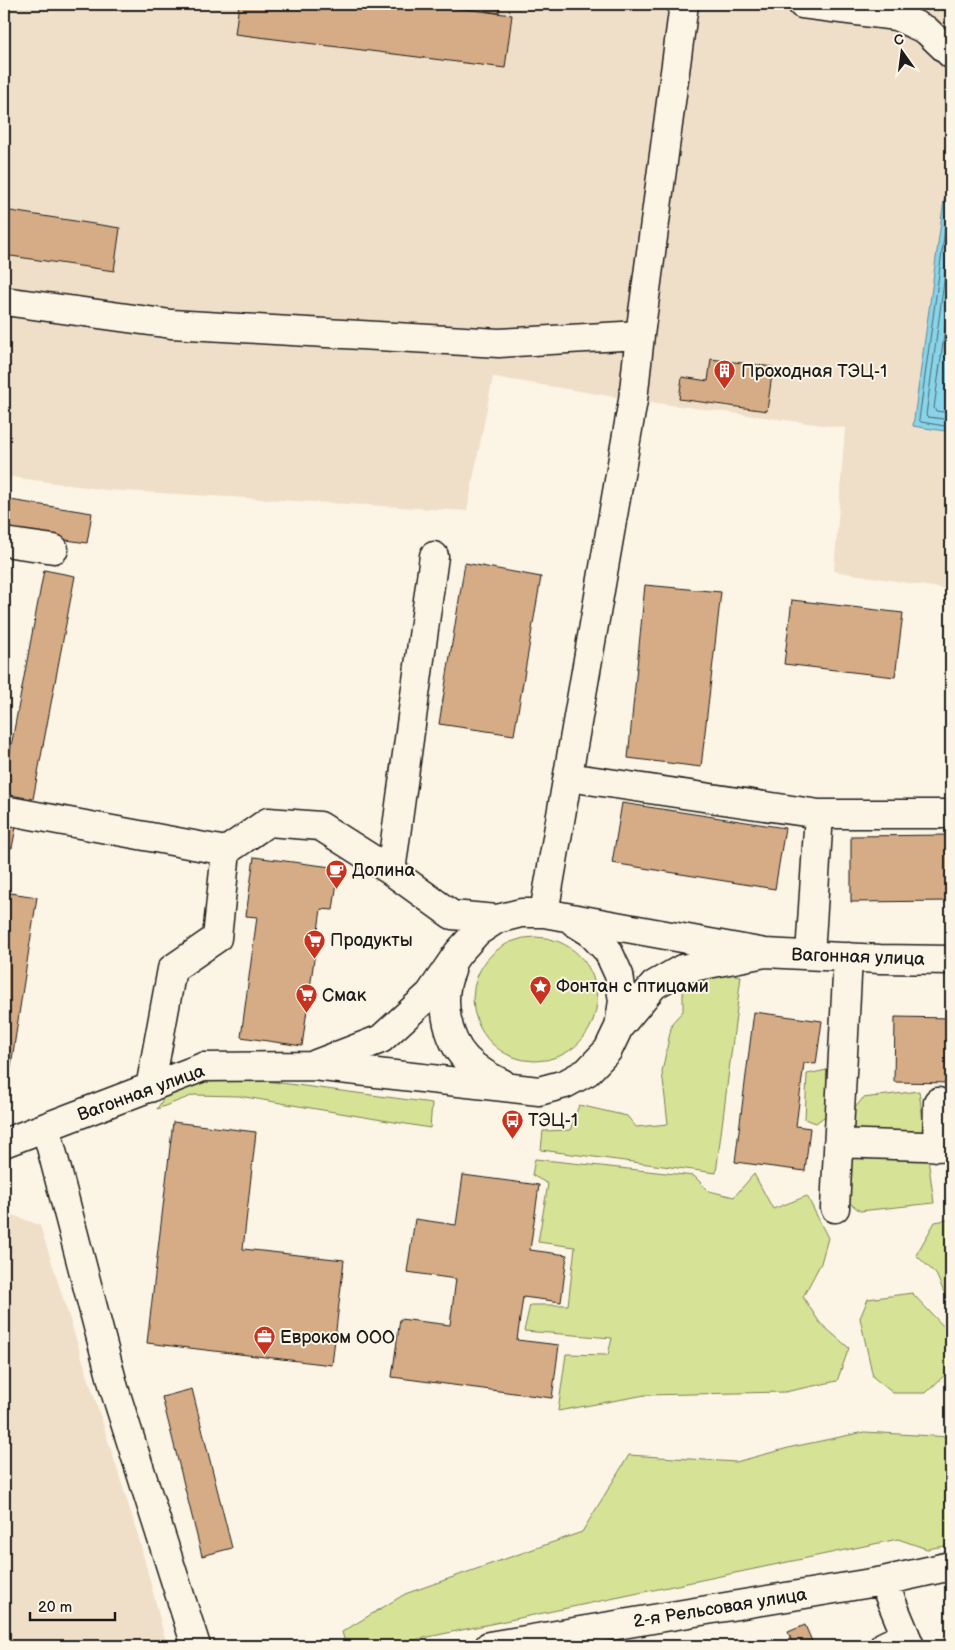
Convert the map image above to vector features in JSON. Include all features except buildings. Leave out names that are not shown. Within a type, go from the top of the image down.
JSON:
[{"type":"street","points":[[556,916],[568,777],[633,400],[684,4]]},
{"type":"street","points":[[802,4],[896,16],[926,30],[951,54]]},
{"type":"street","points":[[4,302],[171,324],[499,343],[640,335]]},
{"type":"street","points":[[4,542],[54,549]]},
{"type":"street","points":[[390,871],[434,556]]},
{"type":"street","points":[[568,777],[819,814],[951,814]]},
{"type":"street","points":[[4,810],[226,851],[268,822],[320,826],[390,871],[452,915],[498,919]]},
{"type":"street","points":[[810,955],[819,814]]},
{"type":"street","points":[[150,1088],[172,969],[217,938],[226,851]]},
{"type":"street","points":[[313,1066],[381,1039],[430,994],[458,953],[477,932],[498,919],[521,913],[556,916],[765,953]]},
{"type":"street","points":[[556,916],[590,932],[608,951],[619,975],[623,1001],[619,1027]]},
{"type":"street","points":[[458,953],[447,979],[445,1006],[451,1034],[465,1058],[486,1076],[512,1087]]},
{"type":"street","points":[[313,1066],[539,1091],[565,1084],[587,1072],[608,1050],[619,1027],[654,985],[682,969],[765,953]]},
{"type":"street","name":"Вагонная улица","points":[[765,953],[951,960]]},
{"type":"street","points":[[835,1208],[848,957]]},
{"type":"street","name":"Вагонная улица","points":[[4,1144],[203,1068],[313,1066]]},
{"type":"street","points":[[838,1144],[944,1147],[938,1102]]},
{"type":"street","points":[[46,1128],[114,1388],[196,1646]]},
{"type":"street","name":"2-я Рельсовая улица","points":[[490,1646],[883,1581],[951,1566]]},
{"type":"street","points":[[883,1581],[900,1643]]},
{"type":"shaded area","points":[[4,4],[951,4],[951,590],[834,571],[845,428],[633,400],[493,377],[467,511],[106,490],[4,476]]},
{"type":"shaded area","points":[[4,1212],[40,1225],[138,1535],[167,1646],[4,1646]]},
{"type":"green space","points":[[535,937],[559,942],[579,955],[592,975],[597,999],[592,1023],[579,1043],[559,1056],[535,1061],[511,1056],[491,1043],[478,1023],[473,999],[478,975],[491,955],[511,942]]},
{"type":"green space","points":[[709,970],[741,976],[716,1173],[541,1150],[543,1131],[570,1130],[579,1105],[627,1116],[636,1127],[668,1124],[662,1072],[672,1023],[683,1011],[683,979]]},
{"type":"green space","points":[[827,1070],[828,1114],[816,1123],[805,1119],[807,1074]]},
{"type":"green space","points":[[251,1079],[432,1103],[430,1128],[239,1096],[194,1095],[157,1109],[166,1094],[202,1081]]},
{"type":"green space","points":[[919,1091],[934,1203],[860,1211],[823,1182],[826,1143],[863,1098]]},
{"type":"green space","points":[[535,1159],[694,1176],[709,1191],[734,1197],[754,1174],[773,1209],[807,1196],[828,1238],[821,1263],[803,1297],[820,1323],[849,1348],[837,1381],[785,1392],[645,1395],[558,1411],[566,1354],[608,1355],[612,1338],[524,1331],[530,1305],[568,1305],[575,1247],[538,1242],[548,1184],[532,1175]]},
{"type":"green space","points":[[951,1219],[951,1308],[936,1274],[916,1255],[935,1222]]},
{"type":"green space","points":[[912,1293],[947,1330],[951,1369],[926,1393],[893,1393],[873,1377],[860,1318],[868,1299]]},
{"type":"green space","points":[[864,1432],[951,1437],[951,1545],[927,1549],[898,1539],[385,1646],[346,1646],[342,1632],[405,1594],[582,1532],[629,1455],[736,1462],[792,1447]]},
{"type":"water","points":[[944,200],[951,201],[951,432],[913,426]]},
{"type":"place","name":"Проходная ТЭЦ-1","points":[[725,390]]},
{"type":"place","name":"Долина","points":[[336,889]]},
{"type":"place","name":"Продукты","points":[[314,959]]},
{"type":"place","name":"Фонтан с птицами","points":[[540,1005]]},
{"type":"place","name":"Смак","points":[[306,1014]]},
{"type":"place","name":"ТЭЦ-1","points":[[512,1139]]},
{"type":"place","name":"Евроком ООО","points":[[264,1356]]}]
